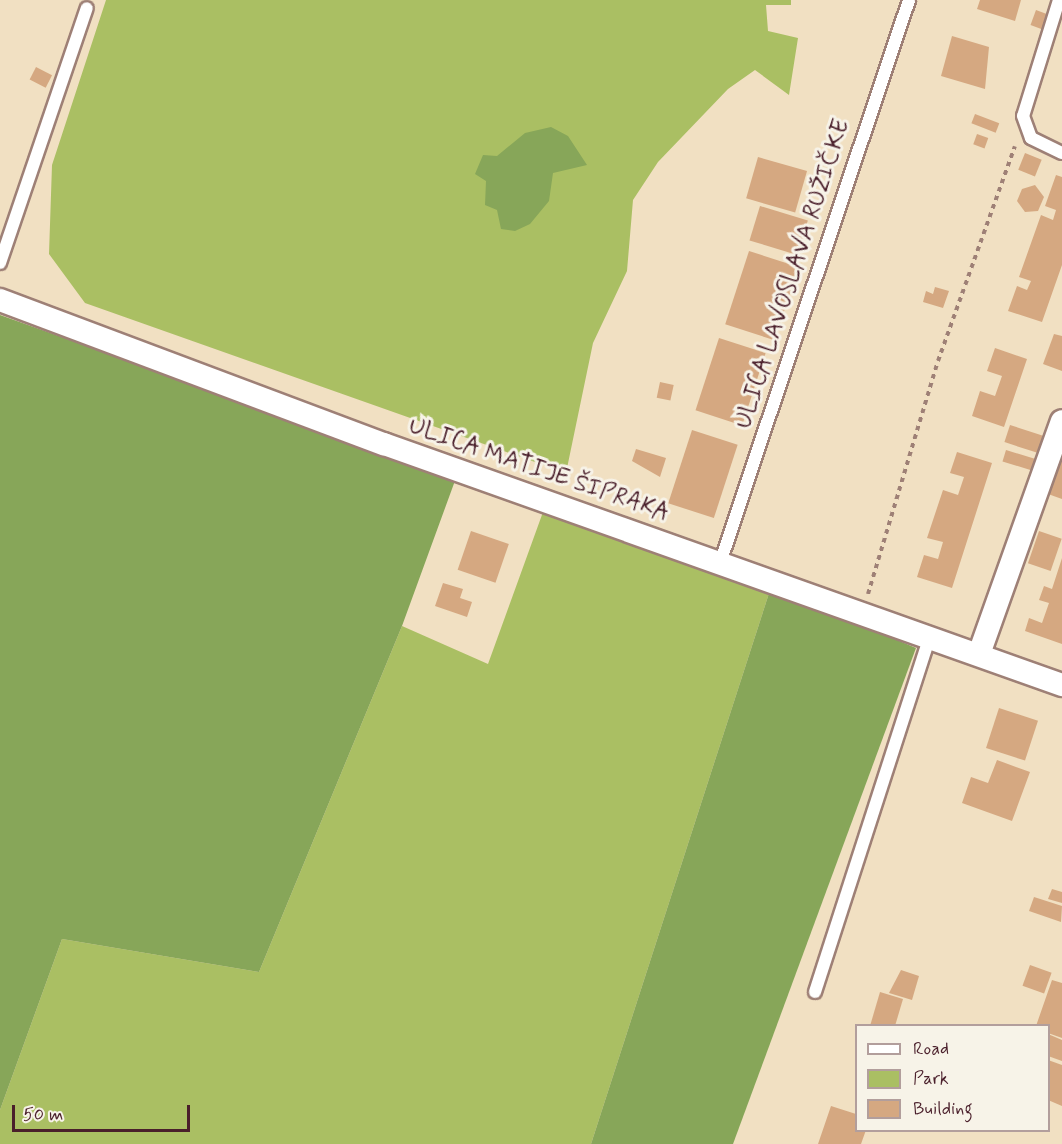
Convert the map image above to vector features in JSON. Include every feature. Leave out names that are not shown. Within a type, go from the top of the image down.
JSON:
[{"type":"street","name":"ULICA MATIJE ŠIPRAKA","points":[[0,300],[720,563],[863,612],[1062,685]]},
{"type":"street","points":[[980,654],[1062,421]]},
{"type":"lane","name":"ULICA LAVOSLAVA RUŽIČKE","points":[[720,563],[909,0]]},
{"type":"lane","points":[[1059,0],[1024,108],[1026,131],[1037,143],[1062,153]]},
{"type":"lane","points":[[0,263],[87,8]]},
{"type":"lane","points":[[815,992],[930,636]]},
{"type":"path","points":[[863,612],[938,361],[1008,158],[1026,131]]},
{"type":"green space","points":[[106,0],[791,0],[791,5],[766,5],[768,31],[798,38],[789,95],[755,70],[728,89],[658,162],[633,200],[627,271],[593,343],[566,473],[85,303],[49,254],[52,165]]},
{"type":"green space","points":[[551,127],[568,136],[587,165],[553,173],[549,201],[530,224],[515,231],[501,229],[497,210],[485,205],[486,181],[475,174],[483,155],[497,156],[525,133]]},
{"type":"green space","points":[[0,315],[456,478],[402,626],[259,972],[62,939],[0,1110]]},
{"type":"green space","points":[[543,512],[771,587],[591,1144],[0,1144],[0,1110],[62,939],[259,972],[402,626],[488,664]]},
{"type":"green space","points":[[771,587],[916,648],[733,1144],[591,1144]]},
{"type":"building","points":[[980,0],[1021,0],[1015,21],[977,9]]},
{"type":"building","points":[[1036,10],[1050,15],[1045,30],[1031,25]]},
{"type":"building","points":[[952,36],[989,47],[985,89],[941,76]]},
{"type":"building","points":[[36,67],[52,75],[46,88],[30,79]]},
{"type":"building","points":[[975,114],[999,123],[996,133],[971,123]]},
{"type":"building","points":[[977,134],[988,138],[985,148],[973,144]]},
{"type":"building","points":[[1025,153],[1042,160],[1035,176],[1018,170]]},
{"type":"building","points":[[758,157],[807,171],[795,212],[746,198]]},
{"type":"building","points":[[1056,175],[1062,177],[1062,265],[1042,322],[1008,311],[1017,286],[1027,290],[1031,281],[1019,277],[1041,215],[1053,220],[1056,210],[1045,206]]},
{"type":"building","points":[[1035,185],[1044,197],[1038,211],[1025,212],[1017,201],[1022,189]]},
{"type":"building","points":[[760,206],[808,221],[797,255],[749,240]]},
{"type":"building","points":[[749,251],[798,267],[775,340],[725,324]]},
{"type":"building","points":[[935,287],[949,291],[943,308],[923,302],[926,291],[933,294]]},
{"type":"building","points":[[1054,334],[1062,336],[1062,371],[1043,364]]},
{"type":"building","points":[[719,338],[766,353],[742,425],[696,410]]},
{"type":"building","points":[[995,348],[1027,359],[1004,427],[972,416],[980,391],[995,396],[1002,376],[987,371]]},
{"type":"building","points":[[660,382],[674,385],[670,401],[657,398]]},
{"type":"building","points":[[1010,425],[1046,437],[1041,454],[1004,442]]},
{"type":"building","points":[[692,430],[738,445],[714,518],[668,503]]},
{"type":"building","points":[[636,449],[666,458],[660,477],[632,461]]},
{"type":"building","points":[[1006,450],[1035,459],[1031,470],[1002,461]]},
{"type":"building","points":[[957,452],[992,463],[952,588],[917,577],[924,555],[938,559],[943,542],[927,538],[943,490],[958,495],[964,477],[950,473]]},
{"type":"building","points":[[1062,454],[1062,499],[1048,494]]},
{"type":"building","points":[[471,531],[509,544],[495,583],[458,570]]},
{"type":"building","points":[[1039,531],[1062,539],[1051,571],[1028,563]]},
{"type":"building","points":[[1062,558],[1062,644],[1025,631],[1029,618],[1042,623],[1049,603],[1039,600],[1044,586],[1052,589]]},
{"type":"building","points":[[443,583],[463,589],[460,598],[472,602],[467,617],[435,606]]},
{"type":"building","points":[[999,708],[1038,721],[1025,761],[986,748]]},
{"type":"building","points":[[997,760],[1030,772],[1012,821],[962,803],[971,777],[988,783]]},
{"type":"building","points":[[1052,889],[1062,892],[1062,903],[1048,899]]},
{"type":"building","points":[[1034,897],[1062,906],[1061,922],[1029,911]]},
{"type":"building","points":[[1030,965],[1052,973],[1044,994],[1022,986]]},
{"type":"building","points":[[901,970],[919,976],[912,1000],[889,993]]},
{"type":"building","points":[[1052,980],[1062,983],[1062,1038],[1050,1034],[1050,1024],[1037,1024]]},
{"type":"building","points":[[880,992],[903,999],[896,1024],[871,1024]]},
{"type":"building","points":[[1050,1035],[1062,1040],[1062,1061],[1050,1057]]},
{"type":"building","points":[[1050,1061],[1062,1065],[1062,1106],[1050,1101]]},
{"type":"building","points":[[831,1106],[855,1114],[855,1132],[865,1132],[861,1144],[818,1144]]}]
